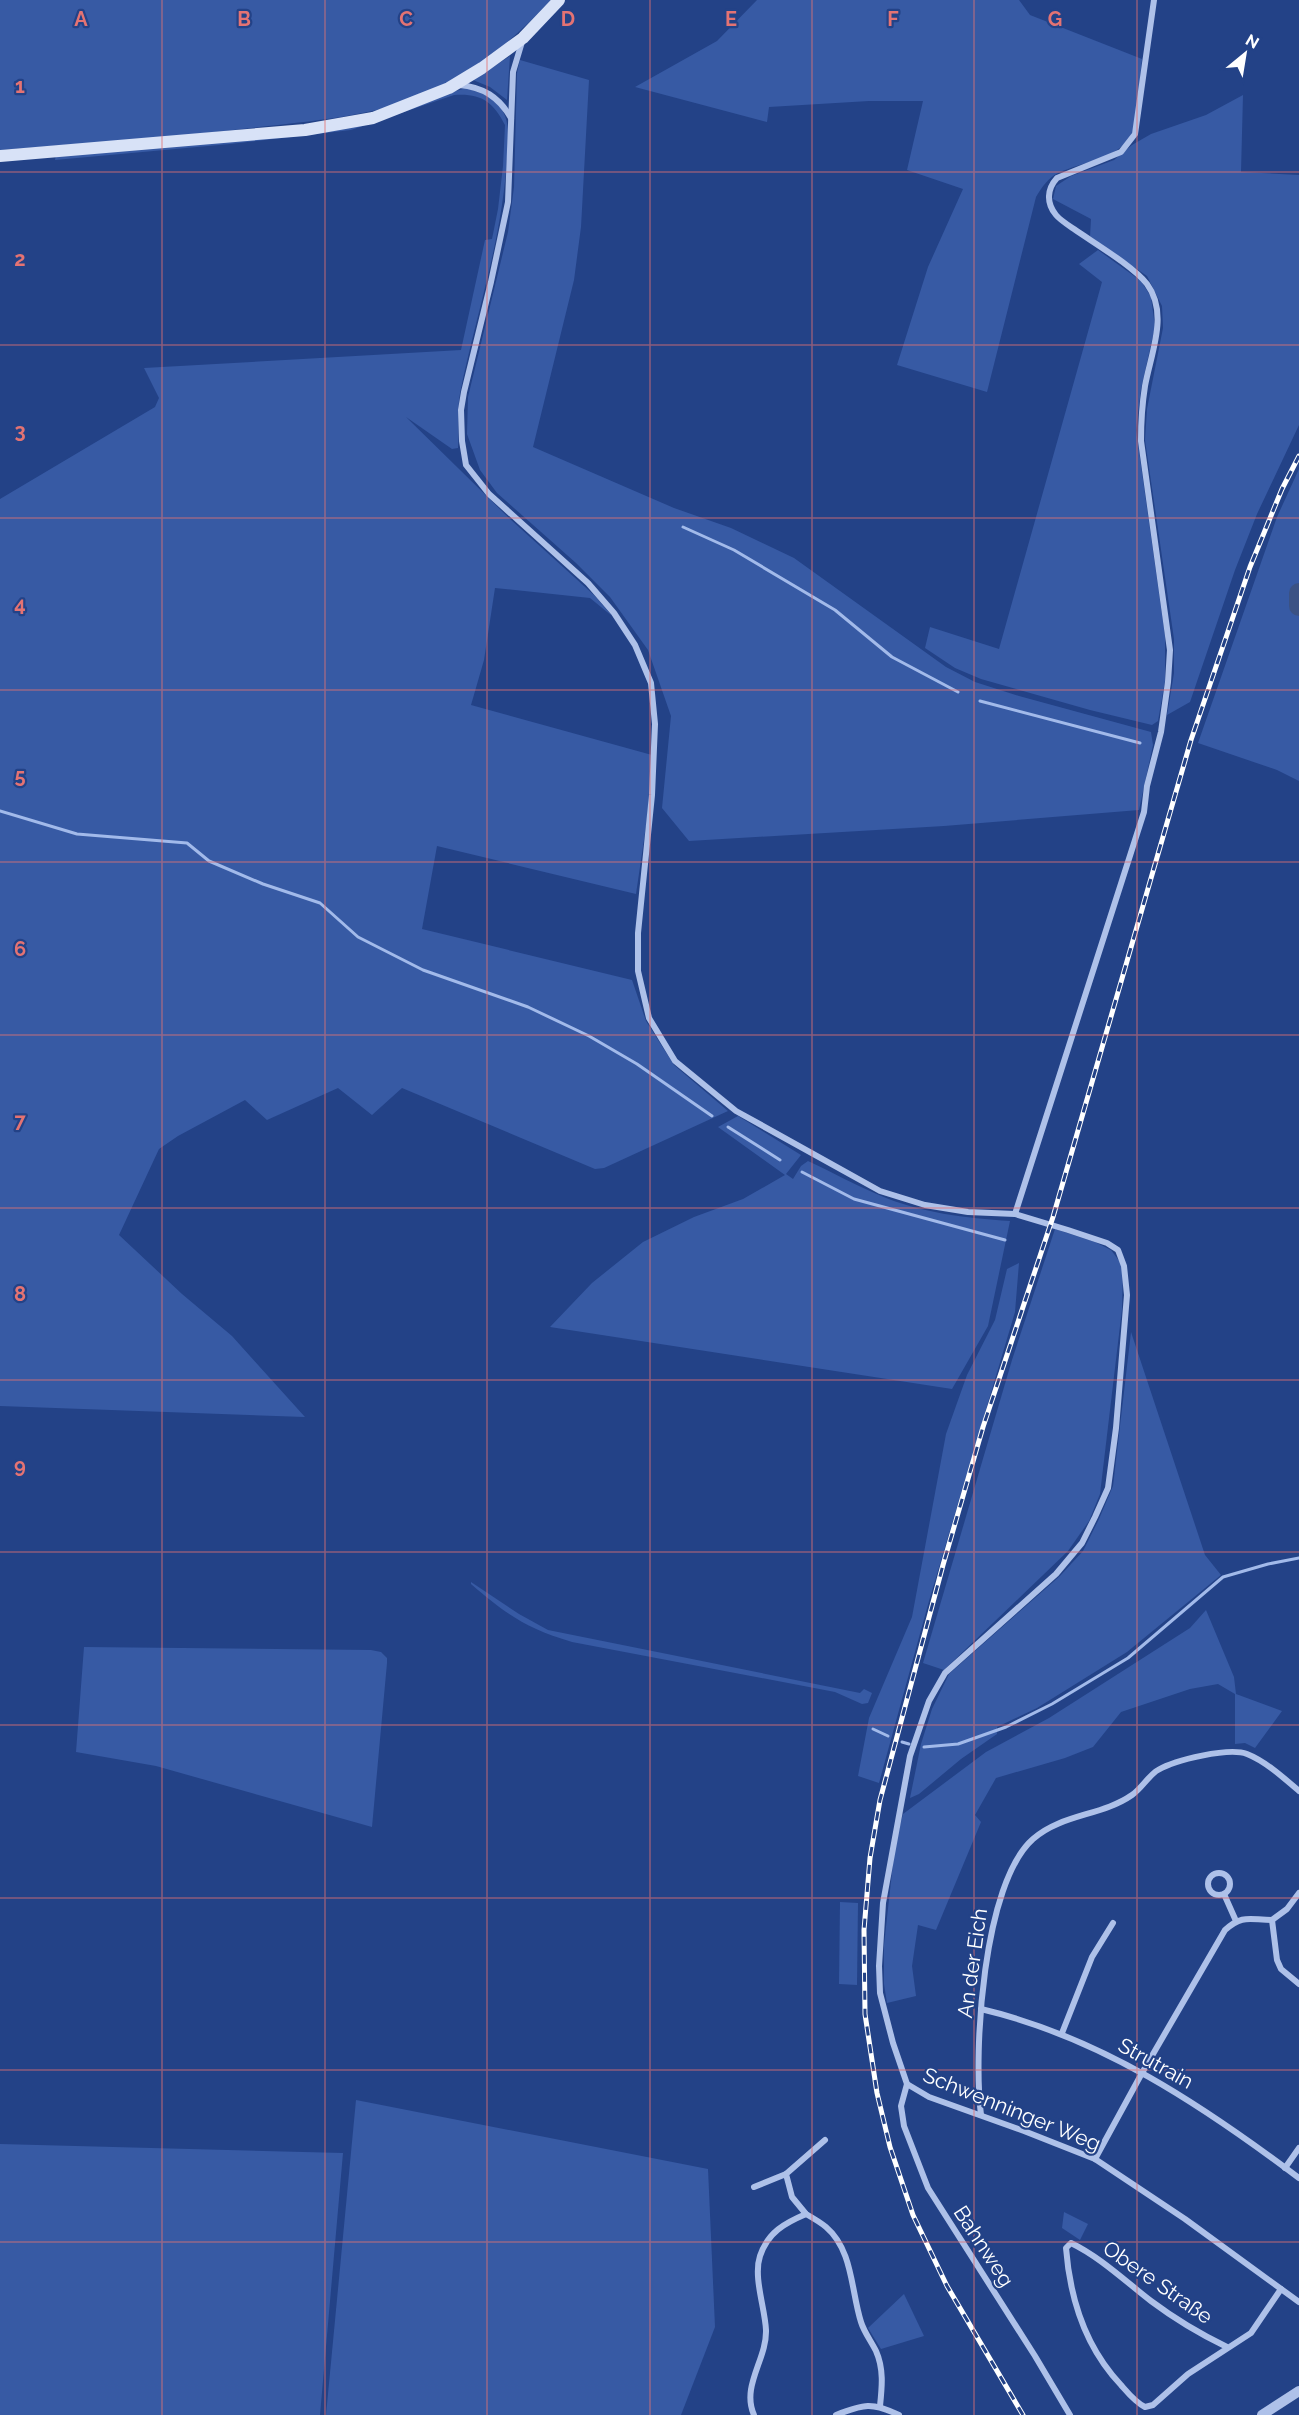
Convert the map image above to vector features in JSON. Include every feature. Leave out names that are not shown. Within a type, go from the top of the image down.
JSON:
[{"type":"main road","points":[[0,156],[336,126],[373,118],[455,84],[523,38],[559,0]]},
{"type":"street","points":[[1015,1214],[1144,812],[1147,786],[1161,732],[1168,682],[1168,629],[1141,441],[1141,418],[1146,384],[1157,338],[1158,316],[1154,294],[1136,273],[1056,216],[1048,195],[1051,185],[1057,178],[1120,152],[1135,134],[1154,0]]},
{"type":"street","name":"Schwenninger Weg","points":[[523,38],[513,72],[508,201],[461,410],[465,465],[489,494],[588,583],[614,613],[635,645],[651,683],[654,701],[652,795],[638,933],[638,971],[649,1018],[675,1060],[736,1111],[880,1191],[925,1205],[968,1212],[1015,1214],[1107,1243],[1118,1250],[1122,1257],[1127,1295],[1122,1371],[1108,1488],[1082,1542],[1056,1574],[945,1673],[929,1701],[916,1739],[898,1816],[883,1903],[879,1966],[880,1993],[907,2084],[929,2097],[1095,2159],[1185,2218],[1299,2302]]},
{"type":"street","points":[[455,84],[480,89],[493,96],[505,107],[512,118]]},
{"type":"street","name":"An der Eich","points":[[981,2115],[978,2089],[981,2009],[998,1901],[1021,1852],[1032,1839],[1052,1825],[1113,1806],[1132,1795],[1156,1771],[1173,1762],[1231,1752],[1246,1754],[1287,1780],[1299,1791]]},
{"type":"street","points":[[1095,2159],[1142,2073],[1226,1930],[1236,1921],[1250,1917],[1272,1920],[1287,1908],[1299,1893]]},
{"type":"street","points":[[1224,1894],[1236,1921]]},
{"type":"street","points":[[1272,1920],[1277,1960],[1281,1969],[1299,1984]]},
{"type":"street","points":[[1062,2033],[1092,1957],[1113,1923]]},
{"type":"street","name":"Strutrain","points":[[981,2009],[1021,2018],[1062,2033],[1142,2073],[1190,2100],[1299,2178]]},
{"type":"street","name":"Bahnweg","points":[[907,2084],[901,2106],[904,2126],[928,2188],[1070,2415]]},
{"type":"street","points":[[754,2187],[786,2174],[825,2140]]},
{"type":"street","points":[[1285,2168],[1299,2148]]},
{"type":"street","points":[[786,2174],[792,2197],[806,2214],[827,2228],[850,2269],[861,2324],[877,2353],[881,2370],[883,2383],[880,2406]]},
{"type":"street","points":[[754,2415],[749,2405],[751,2386],[762,2353],[766,2331],[760,2292],[759,2258],[768,2238],[783,2224],[806,2214]]},
{"type":"street","name":"Obere Straße","points":[[1071,2243],[1084,2250],[1195,2331],[1227,2347],[1188,2374],[1153,2405],[1145,2407],[1138,2403],[1104,2367],[1085,2331],[1069,2283],[1066,2248],[1071,2243]]},
{"type":"street","points":[[1227,2347],[1251,2333],[1281,2289]]},
{"type":"street","points":[[1262,2415],[1299,2391]]},
{"type":"street","points":[[836,2415],[862,2405],[880,2406],[899,2415]]},
{"type":"shaded area","points":[[0,0],[551,0],[509,40],[463,75],[429,93],[390,107],[329,119],[235,130],[0,150]]},
{"type":"shaded area","points":[[757,0],[1019,0],[1030,15],[1142,59],[1137,113],[1128,139],[1112,153],[1054,175],[1036,197],[987,392],[897,365],[928,267],[963,189],[907,170],[923,101],[869,101],[769,107],[767,122],[635,87],[717,41]]},
{"type":"shaded area","points":[[510,56],[507,100],[490,87],[473,80]]},
{"type":"shaded area","points":[[520,60],[589,80],[581,227],[574,280],[533,447],[674,508],[731,528],[794,558],[946,667],[975,682],[1151,732],[1153,745],[1139,810],[944,826],[689,841],[662,808],[671,716],[648,650],[610,597],[576,563],[497,493],[480,470],[467,434],[468,397],[508,232],[514,187],[517,73]]},
{"type":"shaded area","points":[[466,88],[484,94],[498,105],[507,121],[508,136],[504,186],[495,246],[460,393],[458,448],[452,449],[406,417],[510,519],[595,596],[612,616],[590,598],[495,588],[484,660],[471,705],[652,755],[647,819],[636,894],[437,846],[422,929],[632,980],[646,1021],[674,1065],[728,1111],[604,1168],[595,1169],[402,1088],[372,1115],[338,1088],[267,1120],[245,1100],[178,1136],[159,1149],[119,1235],[182,1294],[232,1336],[305,1417],[0,1406],[0,499],[155,407],[159,398],[144,368],[461,350],[485,240],[492,239],[498,209],[505,125],[496,110],[485,100],[471,95],[454,95],[351,130],[55,160],[56,155],[321,131]]},
{"type":"shaded area","points":[[1243,95],[1241,172],[1299,175],[1299,425],[1257,514],[1235,570],[1190,702],[1167,715],[1174,673],[1174,639],[1145,440],[1147,409],[1163,328],[1162,306],[1147,276],[1090,237],[1091,219],[1053,199],[1056,186],[1071,176],[1114,160],[1132,145],[1151,134],[1206,115]]},
{"type":"shaded area","points":[[1098,250],[1141,281],[1151,297],[1155,327],[1141,389],[1136,430],[1165,636],[1165,681],[1158,721],[1152,725],[981,679],[955,668],[925,648],[930,627],[999,649],[1102,282],[1079,264]]},
{"type":"shaded area","points":[[1299,469],[1299,781],[1277,770],[1198,743],[1277,517]]},
{"type":"shaded area","points":[[738,1116],[801,1155],[786,1174],[793,1179],[801,1166],[808,1161],[870,1191],[911,1206],[960,1216],[1010,1221],[988,1326],[952,1389],[550,1327],[592,1283],[643,1242],[694,1217],[743,1199],[785,1175],[718,1127]]},
{"type":"shaded area","points":[[1055,1229],[1095,1242],[1111,1250],[1123,1266],[1122,1309],[1100,1494],[1089,1521],[1068,1551],[944,1670],[923,1663],[1012,1360]]},
{"type":"shaded area","points":[[1019,1263],[1015,1312],[929,1601],[879,1783],[858,1776],[869,1718],[912,1617],[946,1434],[967,1375],[995,1320],[1007,1269]]},
{"type":"shaded area","points":[[1131,1332],[1205,1555],[1221,1575],[1127,1652],[1037,1708],[997,1727],[997,1734],[961,1759],[919,1794],[910,1798],[921,1744],[932,1709],[949,1674],[1060,1576],[1083,1551],[1099,1519],[1113,1486]]},
{"type":"shaded area","points":[[471,1582],[548,1630],[860,1693],[864,1689],[872,1693],[868,1703],[862,1704],[835,1692],[572,1642],[529,1626],[484,1595]]},
{"type":"shaded area","points":[[1206,1610],[1234,1677],[1236,1694],[1282,1711],[1255,1748],[1245,1743],[1235,1744],[1235,1694],[1218,1684],[1190,1689],[1121,1712],[1093,1747],[1065,1758],[996,1778],[975,1815],[981,1822],[936,1930],[918,1925],[912,1966],[916,1996],[887,2003],[884,1984],[884,1945],[895,1845],[903,1814],[986,1752],[1049,1718],[1190,1628]]},
{"type":"shaded area","points":[[84,1647],[371,1650],[381,1652],[387,1658],[387,1663],[372,1827],[156,1766],[76,1752]]},
{"type":"shaded area","points":[[840,1902],[858,1903],[857,1985],[839,1984]]},
{"type":"shaded area","points":[[356,2100],[708,2169],[715,2327],[681,2415],[326,2415]]},
{"type":"shaded area","points":[[0,2144],[343,2153],[320,2415],[0,2415]]},
{"type":"shaded area","points":[[1064,2212],[1088,2224],[1080,2240],[1062,2228]]},
{"type":"shaded area","points":[[904,2294],[924,2336],[881,2349],[868,2328]]},
{"type":"waterway","points":[[683,527],[734,550],[835,610],[892,657],[958,692]]},
{"type":"waterway","points":[[1299,593],[1299,606]]},
{"type":"waterway","points":[[980,701],[1140,743]]},
{"type":"waterway","points":[[0,811],[77,834],[187,843],[209,861],[263,884],[320,903],[358,937],[423,970],[528,1007],[589,1036],[637,1064],[712,1116]]},
{"type":"waterway","points":[[728,1127],[780,1160]]},
{"type":"waterway","points":[[802,1172],[854,1199],[1005,1240]]},
{"type":"waterway","points":[[924,1747],[958,1744],[1006,1727],[1052,1704],[1128,1658],[1223,1577],[1299,1558]]},
{"type":"waterway","points":[[873,1729],[888,1736]]},
{"type":"waterway","points":[[902,1742],[909,1744]]},
{"type":"railway","points":[[1023,2415],[947,2286],[913,2215],[890,2147],[877,2093],[865,2014],[864,1930],[870,1858],[880,1800],[943,1565],[983,1427],[1053,1217],[1191,740],[1250,567],[1282,489],[1299,456]]}]
